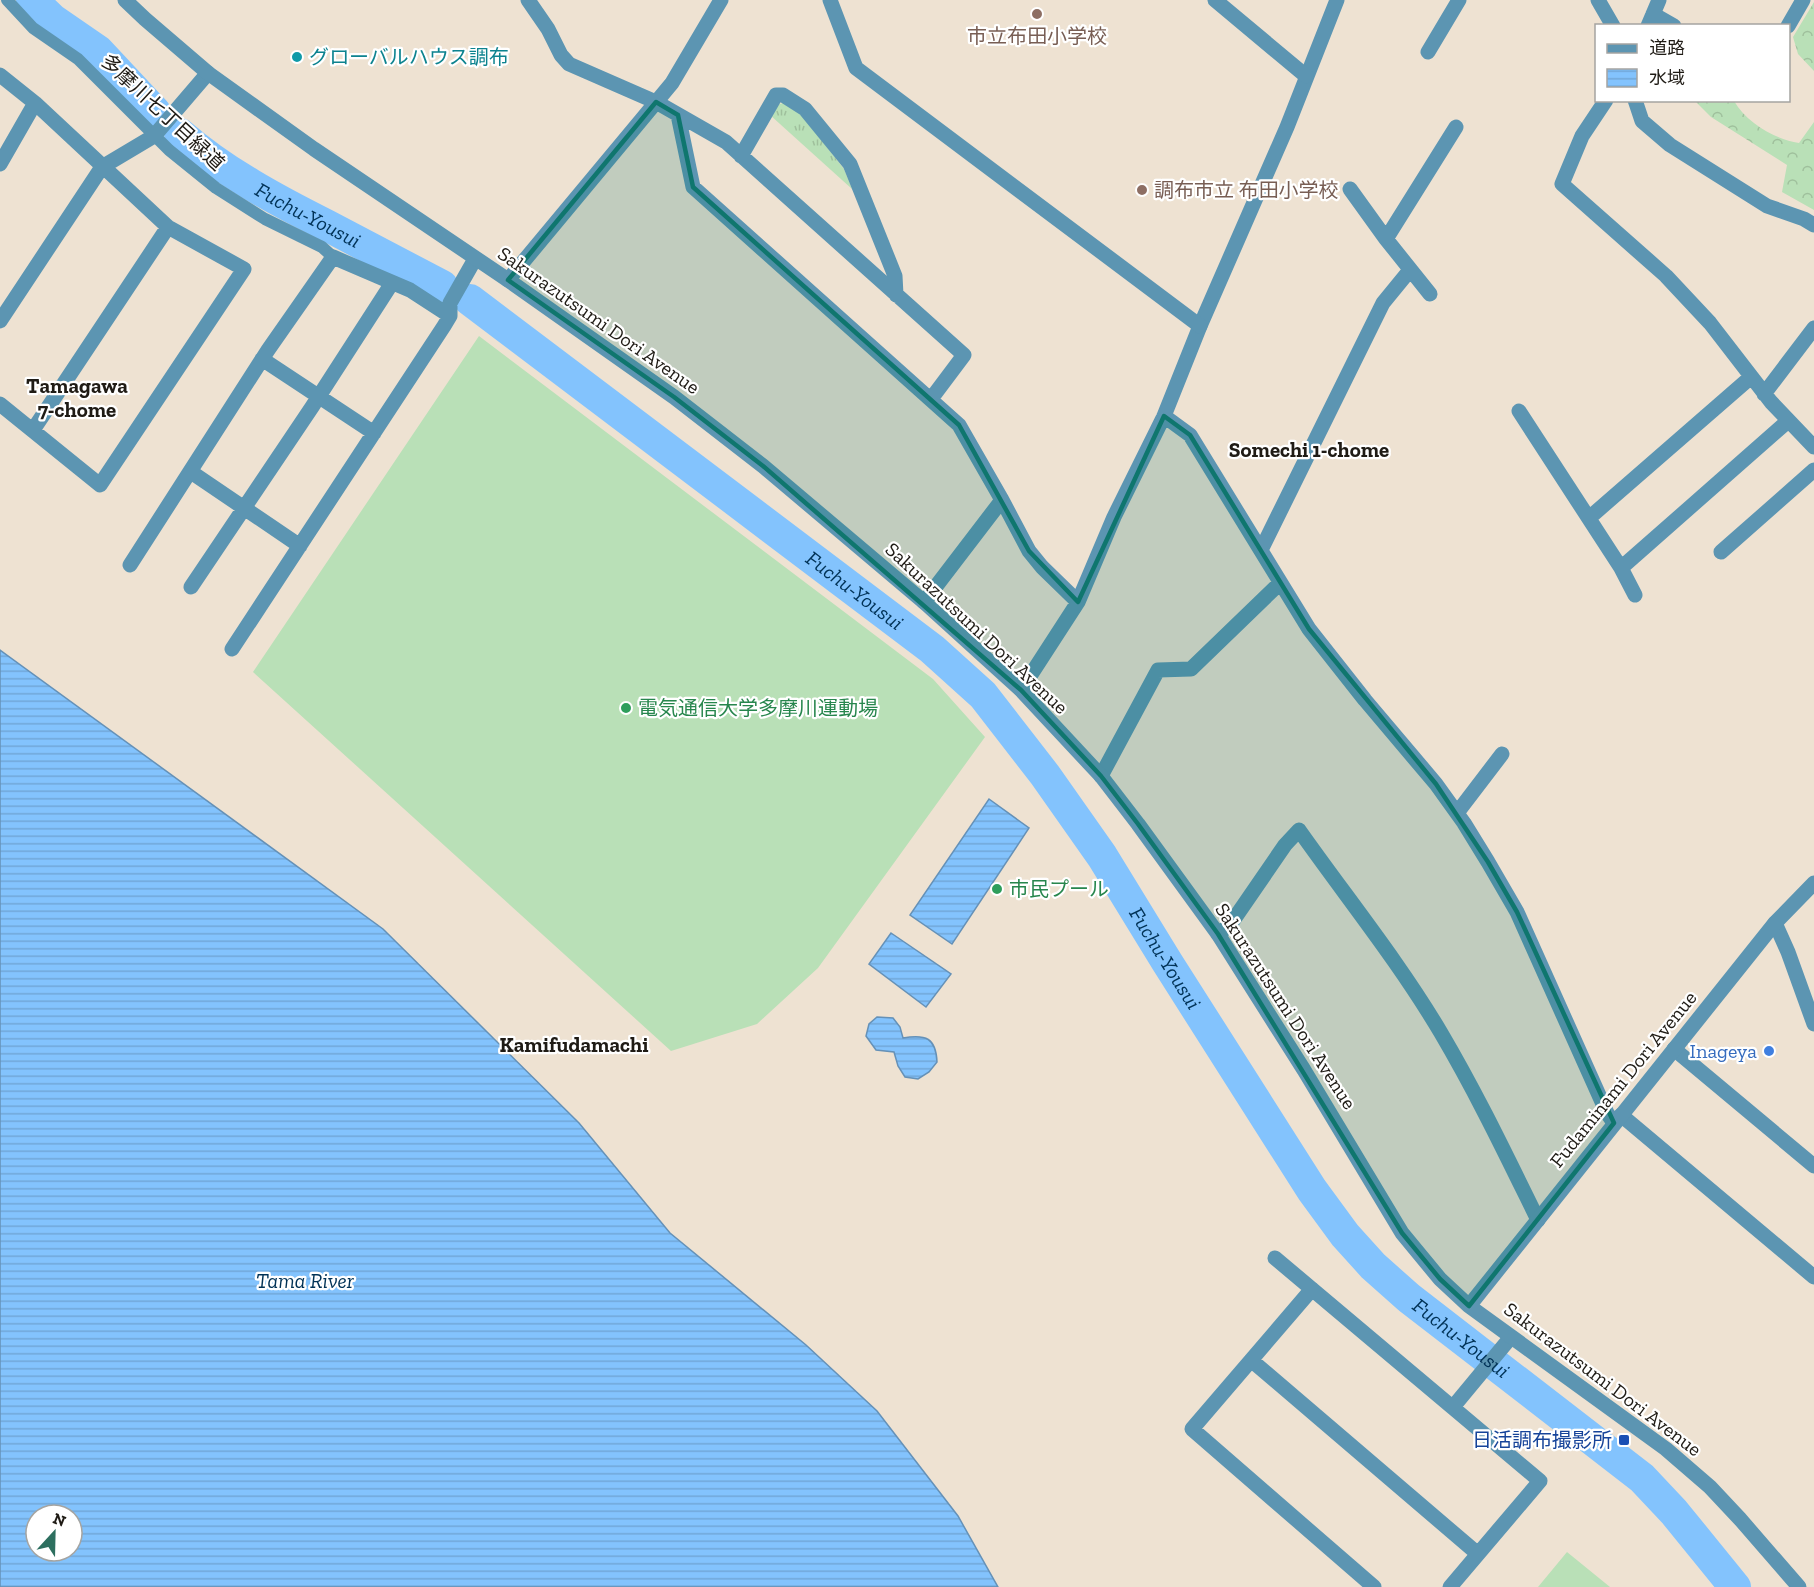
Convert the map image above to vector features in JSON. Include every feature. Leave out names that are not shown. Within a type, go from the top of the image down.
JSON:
[{"type":"street","name":"多摩川七丁目緑道","points":[[7,0],[33,28],[78,59],[154,136],[216,188],[265,219],[322,247],[333,257]]},
{"type":"street","points":[[528,0],[548,29],[561,55],[569,64],[656,102],[726,142],[964,355],[931,399]]},
{"type":"street","points":[[508,280],[672,83],[721,0]]},
{"type":"street","points":[[830,0],[856,68],[1200,326]]},
{"type":"street","points":[[1215,0],[1306,76]]},
{"type":"street","points":[[1021,690],[1078,602],[1114,517],[1164,416],[1200,326],[1287,127],[1336,0]]},
{"type":"street","points":[[1428,51],[1459,0]]},
{"type":"street","points":[[1599,0],[1612,24]]},
{"type":"street","points":[[1789,24],[1803,0]]},
{"type":"street","name":"Sakurazutsumi Dori Avenue","points":[[128,1],[208,73],[314,149],[508,280],[674,397],[763,466],[924,602],[1021,690],[1101,776],[1218,934],[1304,1070],[1402,1233],[1440,1280],[1506,1343],[1666,1449],[1710,1487],[1799,1587]]},
{"type":"street","points":[[1653,13],[1671,24]]},
{"type":"street","points":[[0,321],[102,167],[154,136],[208,73]]},
{"type":"street","points":[[0,75],[35,103],[168,227],[244,269],[100,484],[0,405]]},
{"type":"street","points":[[741,156],[776,95],[783,95],[805,109],[850,164],[895,276],[896,295]]},
{"type":"street","points":[[1605,102],[1582,136],[1562,184],[1666,276],[1710,323],[1764,394],[1814,447]]},
{"type":"street","points":[[1636,102],[1642,121],[1670,145],[1767,206],[1804,219],[1814,225]]},
{"type":"street","points":[[0,164],[35,103]]},
{"type":"street","points":[[678,115],[693,187],[959,425],[1029,551],[1078,602]]},
{"type":"street","points":[[1386,239],[1456,127]]},
{"type":"street","points":[[1350,189],[1430,294]]},
{"type":"street","points":[[33,430],[168,227]]},
{"type":"street","points":[[130,565],[262,359],[333,257],[410,290],[450,316]]},
{"type":"street","points":[[232,649],[450,316],[450,303],[475,259]]},
{"type":"street","points":[[1261,550],[1383,303],[1410,270]]},
{"type":"street","points":[[191,587],[392,283]]},
{"type":"street","points":[[1764,394],[1814,328]]},
{"type":"street","points":[[262,359],[374,433]]},
{"type":"street","points":[[1589,519],[1751,377]]},
{"type":"street","points":[[1519,411],[1621,568],[1635,595]]},
{"type":"street","points":[[1164,416],[1190,435],[1309,629],[1458,813],[1517,912],[1607,1113],[1618,1119],[1814,1277]]},
{"type":"street","points":[[1621,568],[1788,421]]},
{"type":"street","points":[[1721,552],[1814,470]]},
{"type":"street","points":[[190,472],[300,546]]},
{"type":"street","points":[[924,602],[1002,500]]},
{"type":"street","points":[[1101,776],[1158,670],[1191,669],[1280,583]]},
{"type":"street","points":[[1458,813],[1502,754]]},
{"type":"street","points":[[1218,934],[1230,925],[1299,830],[1408,981],[1441,1034],[1484,1110],[1538,1220]]},
{"type":"street","name":"Fudaminami Dori Avenue","points":[[1469,1306],[1775,923],[1814,883]]},
{"type":"street","points":[[1775,923],[1814,1024]]},
{"type":"street","points":[[1674,1049],[1814,1166]]},
{"type":"street","points":[[1275,1258],[1540,1481],[1450,1587]]},
{"type":"street","points":[[1312,1289],[1192,1429],[1374,1587]]},
{"type":"street","points":[[1453,1407],[1506,1343]]},
{"type":"street","points":[[1251,1360],[1478,1554]]},
{"type":"highlighted area","points":[[656,102],[678,115],[693,187],[959,425],[1029,551],[1078,602],[1164,416],[1190,435],[1309,629],[1436,784],[1488,862],[1517,912],[1614,1123],[1469,1306],[1440,1279],[1402,1233],[1218,934],[1101,776],[1021,690],[763,466],[674,397],[508,280]]},
{"type":"green space","points":[[1814,2],[1814,71],[1798,54],[1793,37]]},
{"type":"green space","points":[[1696,102],[1735,102],[1746,116],[1762,129],[1780,138],[1799,143],[1814,122],[1814,210],[1782,192],[1787,165],[1711,117]]},
{"type":"green space","points":[[783,103],[802,115],[844,169],[852,189],[770,115],[776,105]]},
{"type":"green space","name":"電気通信大学多摩川運動場","points":[[479,336],[933,679],[985,737],[818,968],[757,1024],[671,1051],[253,672]]},
{"type":"green space","points":[[1567,1552],[1610,1587],[1538,1587]]},
{"type":"water","name":"Tama River","points":[[0,650],[383,929],[579,1123],[670,1233],[806,1345],[877,1411],[958,1516],[998,1587],[0,1587]]},
{"type":"water","points":[[989,799],[1029,828],[952,944],[910,915]]},
{"type":"water","points":[[891,933],[951,974],[926,1007],[869,964]]},
{"type":"water","points":[[877,1017],[893,1018],[900,1027],[903,1038],[924,1038],[932,1043],[937,1062],[929,1072],[918,1079],[905,1077],[898,1066],[894,1052],[876,1050],[866,1036],[869,1024]]},
{"type":"waterway","name":"Fuchu-Yousui","points":[[32,0],[53,20],[98,51],[155,112]]},
{"type":"waterway","name":"Fuchu-Yousui","points":[[180,134],[232,173],[442,286]]},
{"type":"waterway","name":"Fuchu-Yousui","points":[[470,300],[932,649],[983,695],[1045,775],[1102,856],[1312,1190],[1345,1235],[1373,1266],[1409,1298],[1642,1478],[1674,1512],[1735,1587]]},
{"type":"place","name":"市立布田小学校","points":[[1037,14]]},
{"type":"place","name":"グローバルハウス調布","points":[[297,57]]},
{"type":"place","name":"調布市立 布田小学校","points":[[1142,190]]},
{"type":"place","name":"電気通信大学多摩川運動場","points":[[626,708]]},
{"type":"place","name":"市民プール","points":[[997,889]]},
{"type":"place","name":"Inageya","points":[[1769,1051]]},
{"type":"place","name":"日活調布撮影所","points":[[1624,1440]]},
{"type":"district","name":"Tamagawa 7-chome","points":[[77,398]]},
{"type":"district","name":"Somechi 1-chome","points":[[1309,450]]},
{"type":"district","name":"Kamifudamachi","points":[[574,1045]]}]
